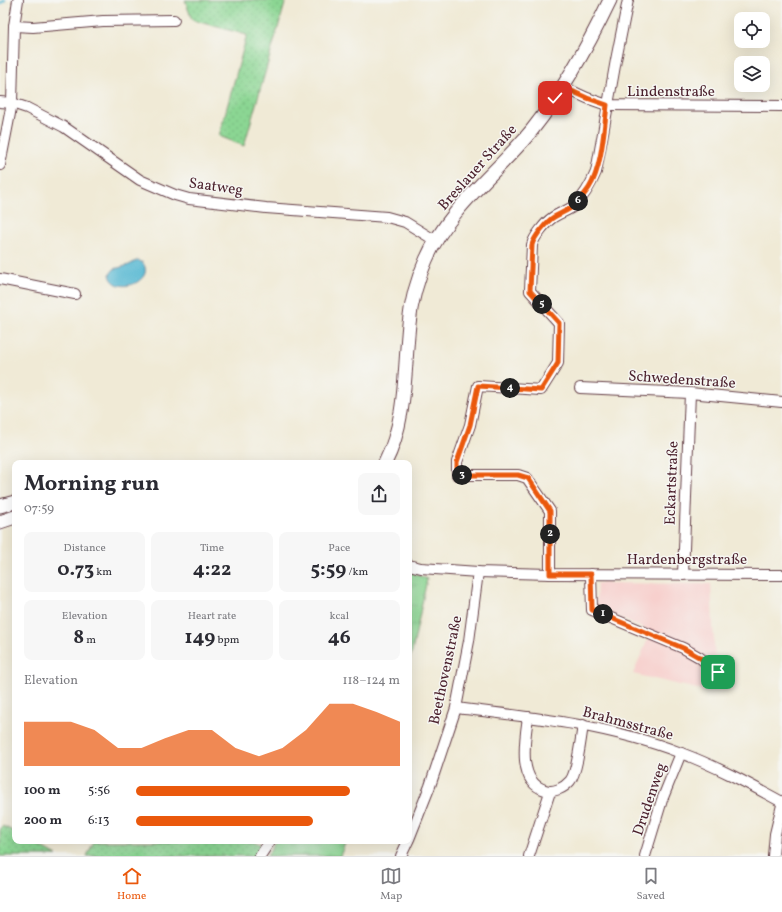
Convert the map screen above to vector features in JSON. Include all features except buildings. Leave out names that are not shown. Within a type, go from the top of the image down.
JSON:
[{"type":"main road","name":"Breslauer Straße","points":[[386,460],[396,435],[403,404],[412,307],[426,260],[448,221],[463,202],[532,130],[563,87],[581,57],[610,0]]},
{"type":"main road","points":[[0,506],[12,503]]},
{"type":"main road","points":[[0,522],[12,518]]},
{"type":"street","points":[[0,164],[12,103],[14,26],[18,0]]},
{"type":"street","name":"Lindenstraße","points":[[550,574],[550,511],[528,478],[518,475],[457,475],[457,462],[470,425],[478,386],[541,390],[558,363],[559,323],[530,291],[532,245],[533,240],[552,218],[575,205],[588,189],[596,172],[607,105],[628,0]]},
{"type":"street","points":[[14,26],[33,27],[103,21],[174,20]]},
{"type":"street","name":"Lindenstraße","points":[[563,87],[607,105],[782,106]]},
{"type":"street","name":"Saatweg","points":[[0,102],[12,103],[27,108],[64,127],[140,180],[175,196],[266,208],[387,217],[405,222],[436,241]]},
{"type":"street","points":[[0,279],[75,294]]},
{"type":"street","name":"Schwedenstraße","points":[[580,388],[690,393],[782,402]]},
{"type":"street","name":"Eckartstraße","points":[[683,575],[690,393]]},
{"type":"street","name":"Hardenbergstraße","points":[[412,566],[421,568],[478,572],[550,574],[782,575]]},
{"type":"street","name":"Beethovenstraße","points":[[412,832],[430,786],[456,708],[469,641],[478,572]]},
{"type":"street","points":[[591,574],[592,610],[683,648],[699,657],[718,672]]},
{"type":"street","name":"Brahmsstraße","points":[[456,708],[583,725],[635,738],[681,753],[736,777],[782,803]]},
{"type":"street","points":[[528,717],[525,737],[525,762],[531,781],[539,788],[550,792],[560,789],[570,781],[574,772],[583,725]]},
{"type":"street","name":"Drudenweg","points":[[645,856],[662,800],[681,753]]},
{"type":"street","points":[[529,856],[550,792]]},
{"type":"street","points":[[773,856],[775,834],[782,803]]},
{"type":"street","points":[[260,856],[268,844]]},
{"type":"street","name":"Beethovenstraße","points":[[401,856],[407,844]]},
{"type":"shaded area","points":[[597,583],[711,584],[715,664],[705,661],[702,690],[633,674],[651,632],[596,607]]},
{"type":"green space","points":[[185,0],[286,0],[244,146],[219,136],[247,35],[192,20]]},
{"type":"green space","points":[[412,572],[427,579],[412,652]]},
{"type":"green space","points":[[3,826],[12,830],[12,844],[35,844],[57,856],[0,856],[0,830]]},
{"type":"green space","points":[[93,844],[259,844],[263,846],[257,856],[87,856]]},
{"type":"green space","points":[[273,844],[345,844],[340,856],[267,856]]},
{"type":"water","points":[[138,260],[143,263],[145,270],[144,276],[139,281],[125,286],[118,285],[113,281],[110,274],[114,269],[129,265]]},
{"type":"waterway","points":[[0,4],[5,0]]},
{"type":"route","points":[[555,98],[563,87],[607,105],[596,172],[589,188],[575,205],[552,218],[533,240],[532,245],[530,291],[559,323],[558,363],[541,390],[478,386],[470,425],[457,462],[457,475],[518,475],[528,478],[550,511],[550,574],[591,574],[592,610],[683,648],[699,657],[718,672]]}]
